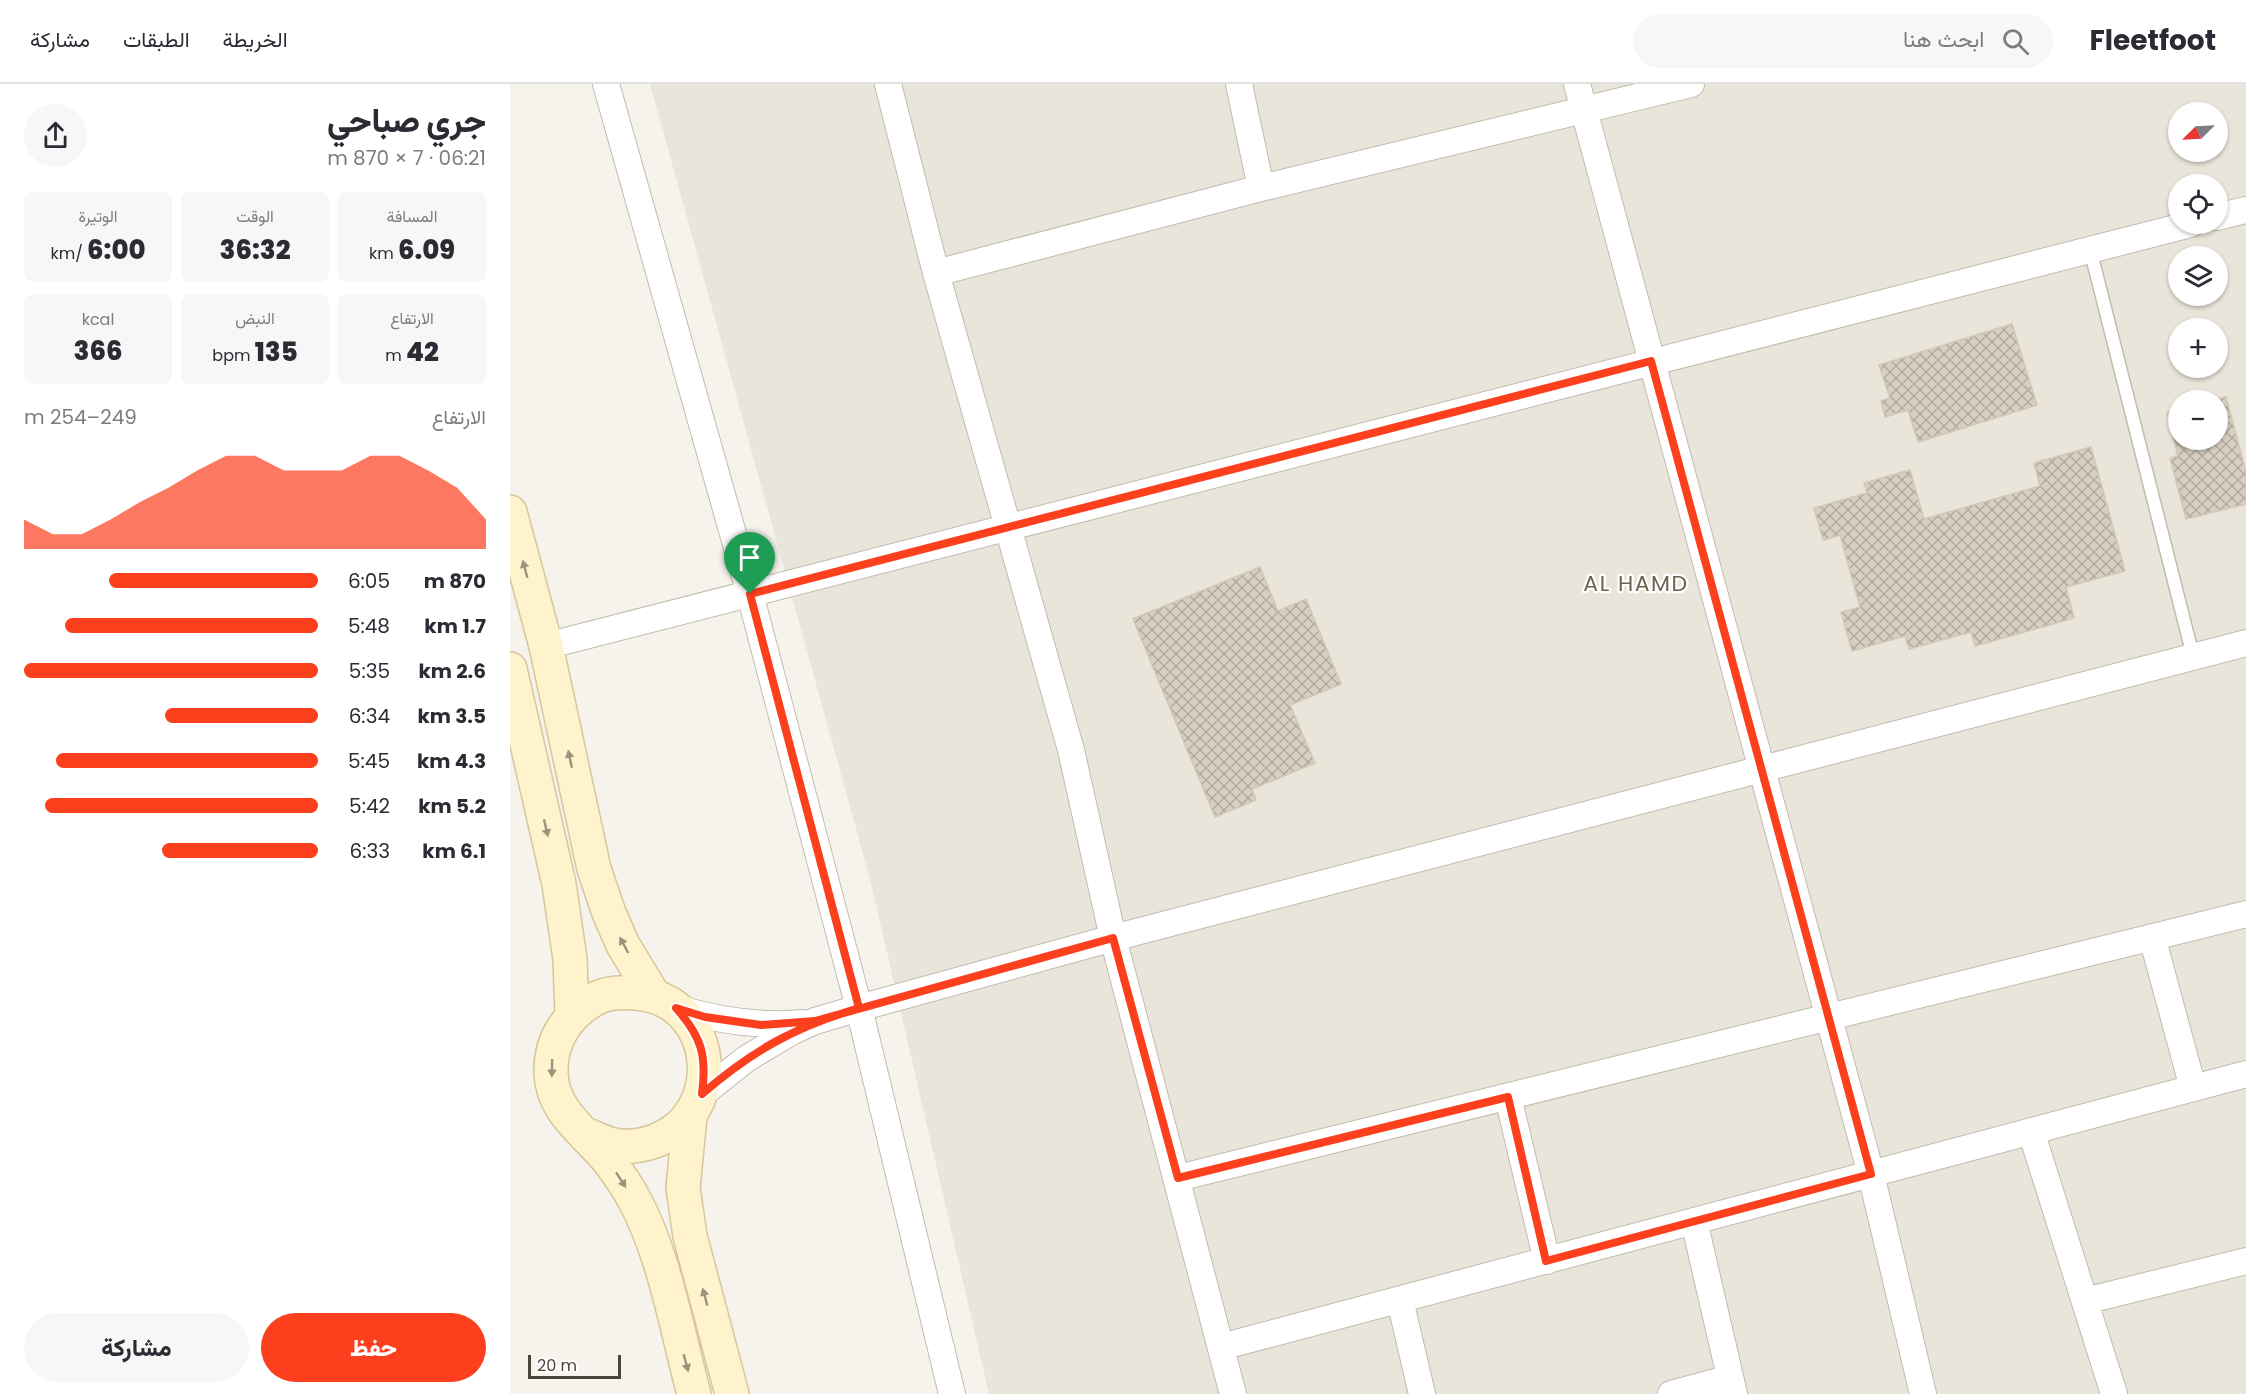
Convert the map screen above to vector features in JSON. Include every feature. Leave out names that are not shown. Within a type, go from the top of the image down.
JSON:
[{"type":"main road","points":[[510,512],[546,646],[594,869],[609,913],[623,945],[665,1002],[692,1026],[702,1047],[705,1070],[696,1105],[683,1188],[690,1236],[732,1394]]},
{"type":"main road","points":[[510,669],[561,895],[570,959],[572,1015]]},
{"type":"main road","points":[[665,1002],[625,992],[596,998],[572,1015],[562,1028],[553,1050],[551,1074],[556,1097],[567,1118],[585,1134],[617,1173],[634,1199],[651,1236],[694,1394]]},
{"type":"main road","points":[[585,1134],[612,1145],[641,1146],[668,1136],[696,1105]]},
{"type":"street","points":[[606,84],[750,594],[859,1008],[952,1394]]},
{"type":"street","points":[[1239,84],[1261,188]]},
{"type":"street","points":[[1577,84],[1871,1174],[1923,1394]]},
{"type":"street","points":[[936,273],[1261,188],[1691,84]]},
{"type":"street","points":[[894,85],[936,273],[1071,750],[1113,938],[1233,1394]]},
{"type":"street","points":[[2228,214],[2246,210]]},
{"type":"street","points":[[546,646],[2168,230]]},
{"type":"street","points":[[696,1105],[754,1054],[815,1021],[1113,938],[2246,643]]},
{"type":"street","points":[[1178,1178],[2246,914]]},
{"type":"street","points":[[2152,937],[2193,1088]]},
{"type":"street","points":[[665,1002],[705,1017],[752,1024],[815,1021]]},
{"type":"street","points":[[1221,1347],[2246,1074]]},
{"type":"street","points":[[1508,1097],[1546,1261]]},
{"type":"street","points":[[2031,1131],[2114,1394]]},
{"type":"street","points":[[1671,1394],[1732,1386],[1694,1221]]},
{"type":"street","points":[[2085,1301],[2245,1266]]},
{"type":"street","points":[[1400,1299],[1422,1394]]},
{"type":"lane","points":[[2090,249],[2193,656]]},
{"type":"shaded area","points":[[650,84],[2246,84],[2246,1394],[989,1394],[870,879]]},
{"type":"building","points":[[2012,324],[2037,405],[1918,442],[1908,410],[1885,417],[1881,401],[1890,398],[1879,365]]},
{"type":"building","points":[[2228,404],[2246,472],[2246,504],[2186,519],[2170,458],[2178,456],[2176,450],[2228,450]]},
{"type":"building","points":[[2091,447],[2125,571],[2066,587],[2074,618],[1975,646],[1971,632],[1909,649],[1905,636],[1852,651],[1841,612],[1860,607],[1840,535],[1823,540],[1814,508],[1867,493],[1864,483],[1910,470],[1924,519],[2040,486],[2034,463]]},
{"type":"building","points":[[1260,567],[1278,611],[1306,599],[1341,684],[1290,705],[1315,763],[1252,789],[1256,800],[1215,817],[1133,619]]},
{"type":"district","name":"AL HAMD","points":[[1636,583]]},
{"type":"route","points":[[750,594],[859,1008],[815,1021],[791,1032],[746,1059],[702,1094],[705,1070],[702,1047],[692,1026],[676,1008],[705,1017],[761,1025],[815,1021],[1113,938],[1178,1178],[1508,1097],[1546,1261],[1871,1174],[1651,361],[750,594]]}]
